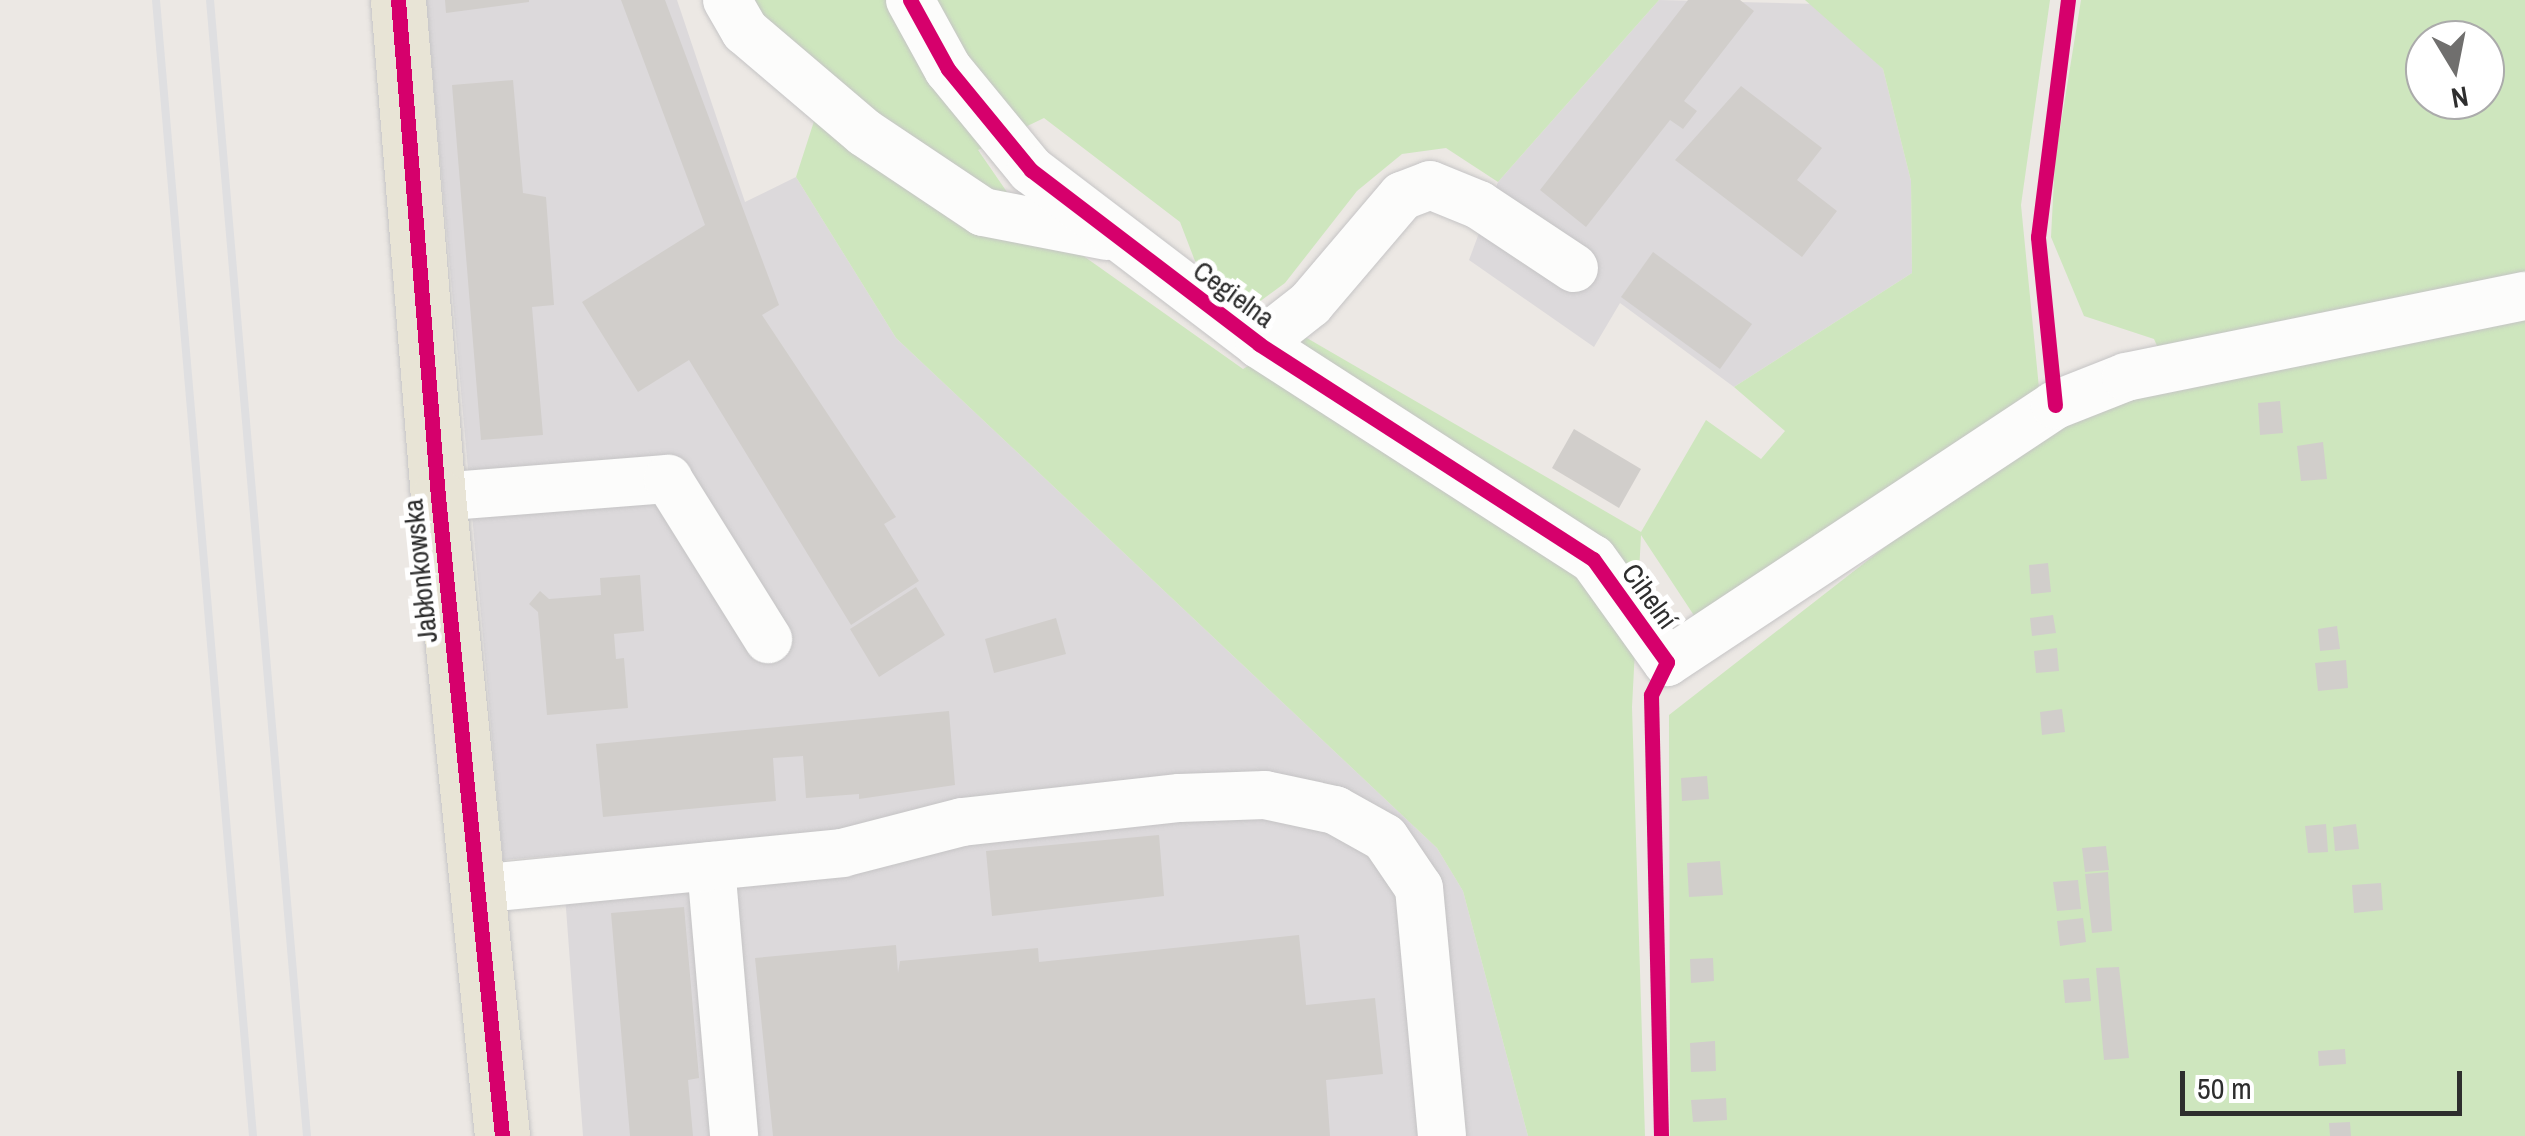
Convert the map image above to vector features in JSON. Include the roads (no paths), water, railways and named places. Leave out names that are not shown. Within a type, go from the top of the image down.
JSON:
[{"type":"main road","name":"Jabłonkowska","points":[[398,0],[438,497],[502,1136]]},
{"type":"street","points":[[727,0],[745,31],[865,133],[983,212],[1114,238]]},
{"type":"street","name":"Cegielna","points":[[910,0],[948,70],[1032,170],[1114,238],[1259,344],[1593,559]]},
{"type":"street","points":[[1259,344],[1310,304],[1402,196],[1430,186],[1478,205],[1574,268]]},
{"type":"street","name":"Cihelní","points":[[1593,559],[1667,662],[2055,405],[2126,377],[2525,296]]},
{"type":"street","points":[[438,497],[668,480],[768,638]]},
{"type":"street","points":[[476,889],[842,854],[962,822],[1180,798],[1265,796],[1334,810],[1386,838],[1419,888],[1442,1136]]},
{"type":"street","points":[[711,866],[734,1136]]},
{"type":"railway","points":[[156,0],[253,1136]]},
{"type":"railway","points":[[210,0],[307,1136]]}]
